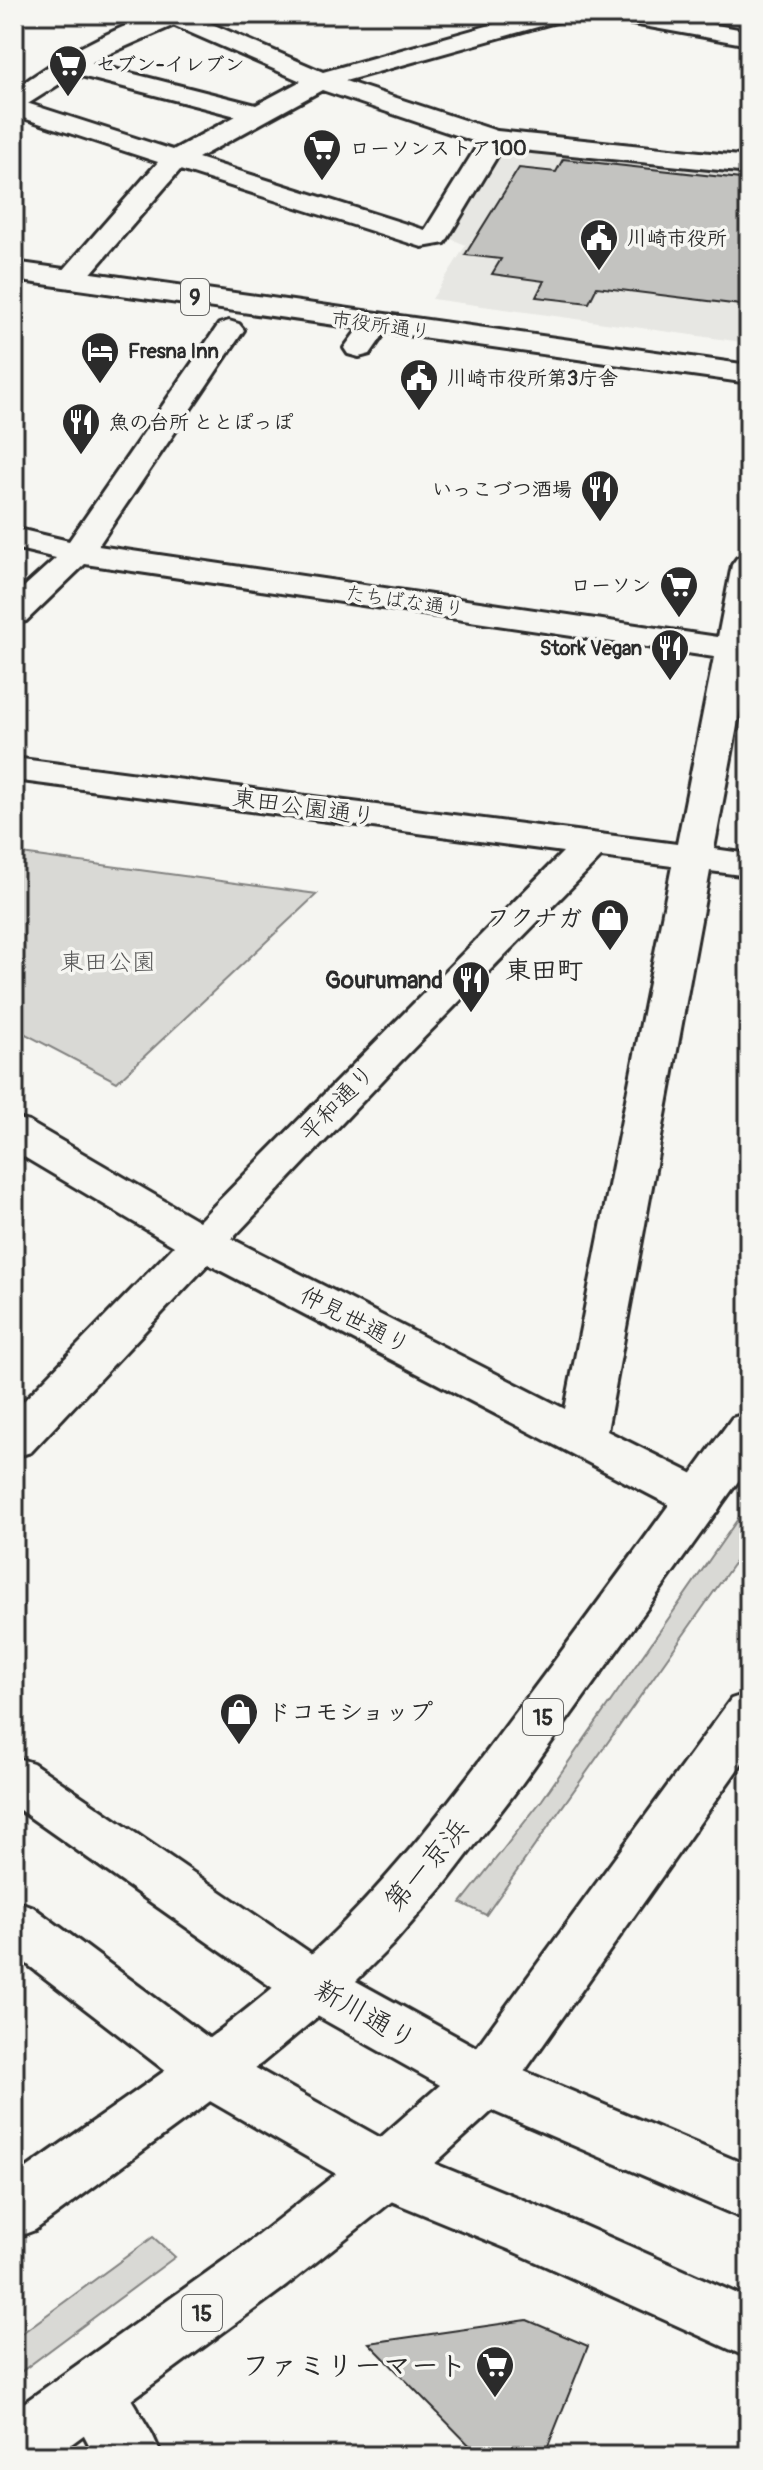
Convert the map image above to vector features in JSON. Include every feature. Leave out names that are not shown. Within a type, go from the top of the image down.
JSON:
[{"type":"main road","points":[[73,294],[174,160],[322,80],[557,14]]},
{"type":"main road","points":[[616,14],[749,38]]},
{"type":"main road","points":[[14,105],[67,65],[173,15],[355,95],[494,139],[749,165]]},
{"type":"main road","points":[[67,65],[262,115]]},
{"type":"main road","points":[[14,105],[422,239],[435,237],[494,139]]},
{"type":"main road","name":"市役所通り","points":[[14,271],[73,294],[229,330],[367,336],[749,374]]},
{"type":"main road","name":"市役所通り","points":[[73,294],[367,336],[749,402]]},
{"type":"main road","points":[[14,614],[66,567],[77,553],[229,330]]},
{"type":"main road","name":"たちばな通り","points":[[14,538],[77,553],[742,650]]},
{"type":"main road","points":[[582,1440],[695,857],[742,650],[749,565]]},
{"type":"main road","name":"東田公園通り","points":[[14,769],[593,844]]},
{"type":"main road","points":[[593,844],[749,865]]},
{"type":"main road","name":"平和通り","points":[[14,1440],[384,1054],[593,844]]},
{"type":"main road","name":"仲見世通り","points":[[14,1132],[203,1243],[700,1499]]},
{"type":"main road","name":"第一京浜","points":[[14,2211],[209,2071],[314,1986],[445,1848],[596,1646],[749,1430]]},
{"type":"main road","name":"15","points":[[14,2448],[265,2266],[385,2171],[485,2081],[749,1713]]},
{"type":"main road","name":"新川通り","points":[[14,1778],[314,1986],[485,2081],[749,2194]]},
{"type":"main road","points":[[14,1923],[209,2071],[385,2171],[529,2230],[749,2329]]},
{"type":"main road","points":[[93,2393],[130,2456]]},
{"type":"shaded area","name":"川崎市役所","points":[[509,146],[749,173],[749,343],[432,299],[466,245],[451,239],[450,231],[498,148]]},
{"type":"green space","name":"東田公園","points":[[14,853],[317,894],[117,1082],[14,1028]]},
{"type":"green space","points":[[749,1503],[749,1542],[486,1915],[461,1903],[542,1800]]},
{"type":"green space","points":[[153,2237],[175,2257],[14,2377],[14,2339]]},
{"type":"building","name":"川崎市役所","points":[[563,159],[749,180],[749,306],[597,287],[589,303],[536,297],[544,281],[492,274],[501,259],[465,255],[519,168],[556,172]]},
{"type":"building","name":"ファミリーマート","points":[[527,2320],[588,2346],[544,2456],[480,2456],[369,2343]]},
{"type":"place","name":"セブン-イレブン","points":[[68,98]]},
{"type":"place","name":"ローソンストア100","points":[[322,182]]},
{"type":"place","name":"川崎市役所","points":[[599,272]]},
{"type":"place","name":"Fresna Inn","points":[[100,385]]},
{"type":"place","name":"川崎市役所第3庁舎","points":[[419,412]]},
{"type":"place","name":"魚の台所 ととぽっぽ","points":[[81,456]]},
{"type":"place","name":"いっこづつ酒場","points":[[600,523]]},
{"type":"place","name":"ローソン","points":[[679,619]]},
{"type":"place","name":"Stork Vegan","points":[[670,682]]},
{"type":"place","name":"フクナガ","points":[[610,952]]},
{"type":"place","name":"Gourumand","points":[[471,1014]]},
{"type":"place","name":"ドコモショップ","points":[[239,1746]]},
{"type":"place","name":"ファミリーマート","points":[[495,2399]]},
{"type":"district","name":"東田町","points":[[544,970]]}]
